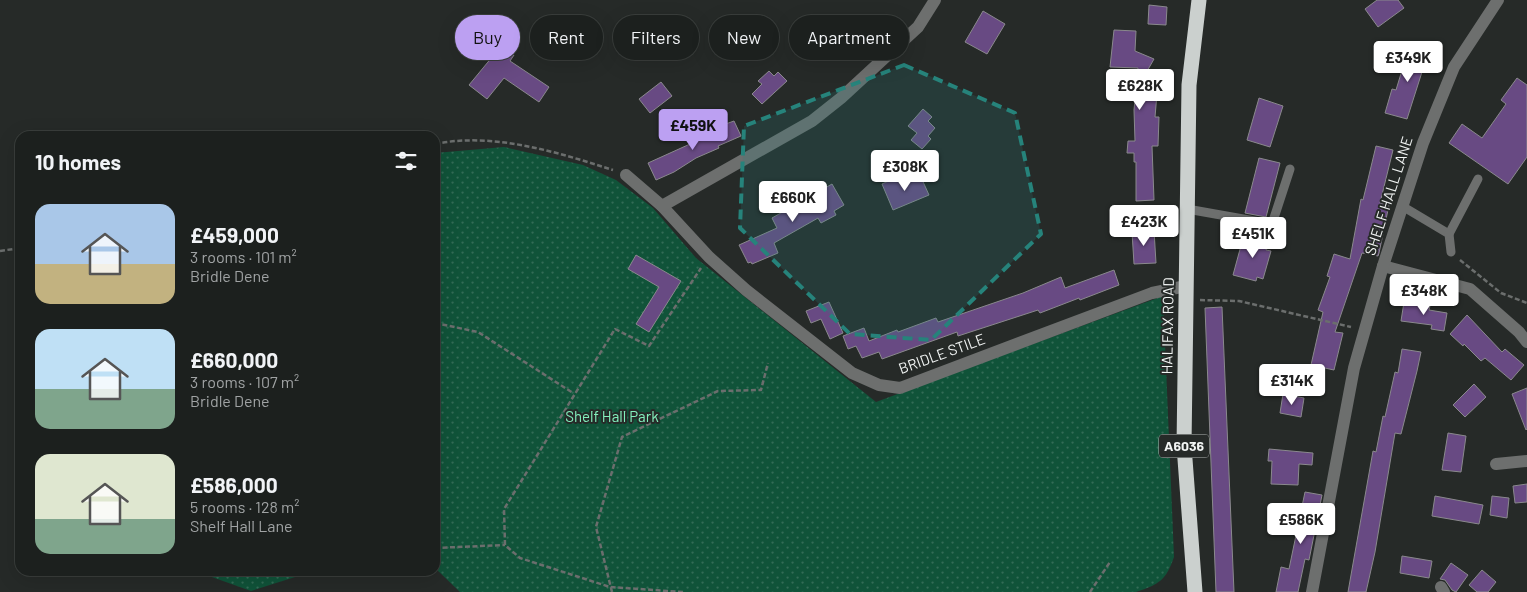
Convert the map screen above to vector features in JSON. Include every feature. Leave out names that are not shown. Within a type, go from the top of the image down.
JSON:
[{"type":"highway","name":"HALIFAX ROAD","points":[[1195,592],[1184,446],[1188,85],[1200,0]]},
{"type":"street","points":[[662,206],[812,121],[841,98],[918,28],[935,0]]},
{"type":"street","name":"SHELF HALL LANE","points":[[1312,592],[1354,368],[1383,266],[1423,143],[1454,67],[1498,0]]},
{"type":"street","name":"BRIDLE STILE","points":[[626,175],[662,206],[709,257],[746,290],[852,373],[879,385],[900,388],[1152,294],[1186,293]]},
{"type":"street","points":[[1383,266],[1470,289],[1519,332],[1527,342]]},
{"type":"street","points":[[1496,464],[1527,461]]},
{"type":"lane","points":[[1187,209],[1272,224],[1290,169]]},
{"type":"lane","points":[[1451,252],[1449,234],[1478,179]]},
{"type":"lane","points":[[1402,206],[1449,234]]},
{"type":"path","points":[[440,143],[450,141],[516,143],[626,175]]},
{"type":"path","points":[[0,251],[15,249]]},
{"type":"path","points":[[1451,252],[1501,293],[1527,303]]},
{"type":"path","points":[[504,545],[504,509],[614,329],[649,346],[709,257]]},
{"type":"path","points":[[1186,293],[1239,301],[1364,331]]},
{"type":"path","points":[[440,324],[478,332],[574,393]]},
{"type":"path","points":[[612,592],[596,527],[622,437],[718,391],[760,390],[768,363]]},
{"type":"path","points":[[440,548],[504,545],[520,558],[610,587],[683,592]]},
{"type":"path","points":[[1090,592],[1110,562]]},
{"type":"highlighted area","points":[[904,65],[1015,113],[1041,234],[931,340],[850,334],[740,228],[744,126]]},
{"type":"green space","name":"Shelf Hall Park","points":[[504,147],[583,165],[616,180],[653,208],[696,258],[876,402],[1163,296],[1174,557],[1168,571],[1161,580],[1136,592],[460,592],[440,573],[440,153]]},
{"type":"green space","points":[[209,576],[298,576],[251,591]]},
{"type":"building","points":[[1377,0],[1398,0],[1404,8],[1378,27],[1365,9]]},
{"type":"building","points":[[1149,5],[1167,7],[1166,25],[1148,24]]},
{"type":"building","points":[[983,11],[1005,24],[987,54],[965,42]]},
{"type":"building","points":[[1114,30],[1136,31],[1135,51],[1154,59],[1142,80],[1158,82],[1155,117],[1159,117],[1158,146],[1152,146],[1154,200],[1136,201],[1136,162],[1134,162],[1134,153],[1127,153],[1128,141],[1135,141],[1134,110],[1138,68],[1110,67]]},
{"type":"building","points":[[1410,44],[1429,50],[1407,119],[1385,113],[1392,89],[1396,90]]},
{"type":"building","points":[[490,60],[511,60],[549,87],[539,102],[504,78],[487,99],[469,85]]},
{"type":"building","points":[[769,71],[774,76],[778,72],[787,81],[762,104],[752,94],[762,84],[758,81]]},
{"type":"building","points":[[1517,78],[1527,85],[1527,157],[1508,184],[1449,143],[1462,124],[1482,138],[1506,104],[1501,100]]},
{"type":"building","points":[[661,82],[672,96],[650,113],[639,99]]},
{"type":"building","points":[[1259,98],[1283,106],[1270,147],[1247,140]]},
{"type":"building","points":[[923,109],[932,117],[928,121],[935,128],[928,136],[931,139],[922,149],[911,140],[917,133],[908,126]]},
{"type":"building","points":[[734,121],[741,136],[718,146],[719,148],[696,158],[674,172],[656,180],[648,163],[721,130],[720,126]]},
{"type":"building","points":[[1376,146],[1393,150],[1380,203],[1389,205],[1379,253],[1378,256],[1362,253],[1335,332],[1343,333],[1334,370],[1311,365],[1323,312],[1318,310],[1330,277],[1327,276],[1334,254],[1350,259],[1361,199],[1363,200]]},
{"type":"building","points":[[1259,158],[1280,163],[1266,217],[1245,213]]},
{"type":"building","points":[[920,175],[929,195],[893,210],[882,184],[897,177],[900,184]]},
{"type":"building","points":[[832,184],[844,205],[834,211],[836,215],[821,223],[818,218],[774,243],[778,253],[752,264],[751,262],[748,263],[739,245],[777,228],[772,218]]},
{"type":"building","points":[[1154,230],[1156,263],[1134,264],[1132,232]]},
{"type":"building","points":[[1253,235],[1269,239],[1266,250],[1271,251],[1263,279],[1257,277],[1256,281],[1233,275],[1242,242],[1250,244]]},
{"type":"building","points":[[636,255],[681,281],[649,332],[636,324],[659,287],[628,269]]},
{"type":"building","points":[[1114,270],[1119,285],[1080,300],[1079,298],[1040,313],[1038,310],[958,336],[957,332],[882,359],[879,352],[862,358],[856,346],[848,349],[843,336],[864,328],[869,341],[936,318],[938,322],[1023,293],[1061,277],[1065,288]]},
{"type":"building","points":[[829,302],[843,333],[830,339],[821,319],[811,323],[806,311]]},
{"type":"building","points":[[1404,302],[1430,306],[1429,310],[1447,313],[1444,331],[1431,329],[1432,325],[1401,321]]},
{"type":"building","points":[[1222,307],[1234,592],[1216,592],[1205,308]]},
{"type":"building","points":[[1467,315],[1502,352],[1505,349],[1524,365],[1511,380],[1485,358],[1481,361],[1464,344],[1463,346],[1450,334]]},
{"type":"building","points":[[1402,349],[1421,352],[1417,371],[1401,434],[1395,433],[1375,552],[1366,592],[1348,592],[1373,451],[1376,452],[1383,416],[1385,417],[1395,372],[1398,373]]},
{"type":"building","points":[[1474,384],[1486,397],[1465,417],[1453,405]]},
{"type":"building","points":[[1527,388],[1527,429],[1526,430],[1512,394]]},
{"type":"building","points":[[1283,394],[1304,398],[1301,417],[1280,413]]},
{"type":"building","points":[[1448,433],[1466,436],[1461,472],[1442,470]]},
{"type":"building","points":[[1269,449],[1313,453],[1312,465],[1299,464],[1298,485],[1271,484],[1272,461],[1268,461]]},
{"type":"building","points":[[1527,484],[1527,502],[1515,503],[1513,486]]},
{"type":"building","points":[[1305,492],[1322,495],[1309,560],[1305,559],[1298,592],[1276,592],[1281,567],[1289,569]]},
{"type":"building","points":[[1435,496],[1483,505],[1479,524],[1432,516]]},
{"type":"building","points":[[1492,496],[1509,498],[1507,518],[1490,515]]},
{"type":"building","points":[[1402,556],[1432,561],[1429,578],[1400,573]]},
{"type":"building","points":[[1451,563],[1468,575],[1456,592],[1452,590],[1445,580],[1440,579]]},
{"type":"building","points":[[1482,570],[1496,582],[1488,592],[1477,592],[1469,585]]}]
